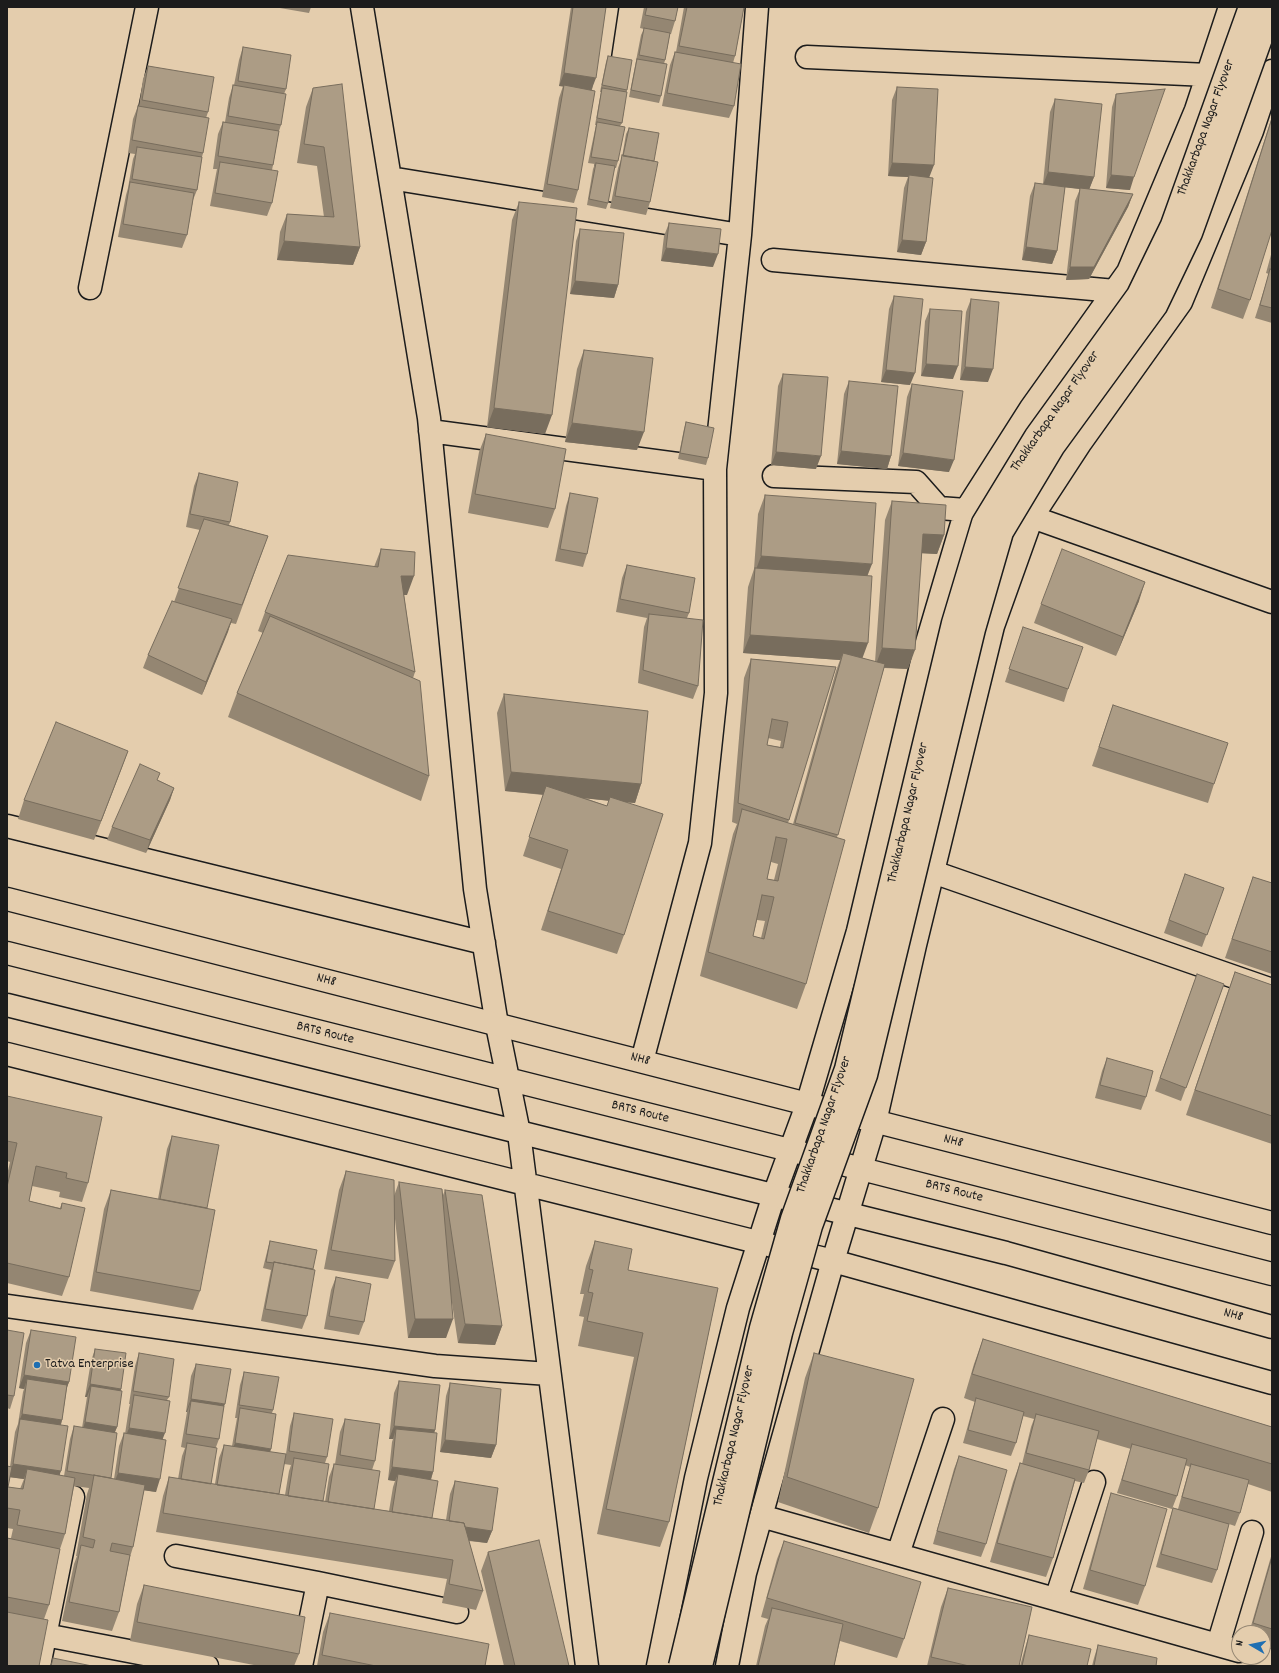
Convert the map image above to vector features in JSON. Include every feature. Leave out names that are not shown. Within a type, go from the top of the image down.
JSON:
[{"type":"street","points":[[90,288],[147,7]]},
{"type":"street","points":[[362,7],[430,431],[475,889],[497,1025],[519,1132],[587,1666]]},
{"type":"street","points":[[577,208],[607,7]]},
{"type":"street","points":[[642,1061],[700,843],[716,693],[715,469],[740,235],[757,7]]},
{"type":"street","points":[[658,1666],[696,1478],[738,1308],[774,1195],[807,1105],[858,931],[925,649],[966,510],[1031,408],[1128,272],[1196,110],[1230,7]]},
{"type":"street","name":"Thakkarbapa Nagar Flyover","points":[[680,1666],[761,1328],[792,1219],[846,1069],[953,623],[983,523],[1036,436],[1138,295],[1172,225],[1250,7]]},
{"type":"street","name":"Thakkarbapa Nagar Flyover","points":[[701,1666],[781,1333],[811,1226],[866,1074],[974,629],[1002,532],[1053,447],[1156,306],[1191,234],[1272,8]]},
{"type":"street","points":[[807,57],[1208,75]]},
{"type":"street","points":[[727,1666],[745,1573],[833,1261],[875,1122],[933,872],[993,626],[1032,517],[1081,442],[1181,302],[1252,131],[1268,97],[1272,71]]},
{"type":"street","points":[[390,178],[740,235]]},
{"type":"street","points":[[773,260],[1115,291]]},
{"type":"street","points":[[430,431],[715,469]]},
{"type":"street","points":[[774,476],[916,482],[939,508],[1032,517],[1272,602]]},
{"type":"street","points":[[7,826],[484,943]]},
{"type":"street","points":[[933,872],[1272,990]]},
{"type":"street","name":"NH8","points":[[7,899],[1272,1223]]},
{"type":"street","name":"BRTS Route","points":[[7,953],[1272,1274]]},
{"type":"street","name":"NH8","points":[[7,1005],[1006,1253],[1272,1327]]},
{"type":"street","points":[[7,1054],[833,1261],[1272,1383]]},
{"type":"street","points":[[7,1306],[435,1366],[549,1374]]},
{"type":"street","points":[[898,1554],[943,1419]]},
{"type":"street","points":[[1056,1599],[1094,1482]]},
{"type":"street","points":[[39,1666],[73,1497]]},
{"type":"street","points":[[761,1516],[1231,1649]]},
{"type":"street","points":[[1218,1645],[1252,1532]]},
{"type":"street","points":[[176,1556],[318,1583],[457,1612]]},
{"type":"street","points":[[301,1666],[318,1583]]},
{"type":"street","points":[[45,1635],[207,1666]]},
{"type":"building","points":[[573,7],[606,7],[596,78],[564,73]]},
{"type":"building","points":[[647,7],[678,7],[675,21],[645,15]]},
{"type":"building","points":[[687,7],[744,7],[735,56],[679,46]]},
{"type":"building","points":[[644,28],[670,33],[665,60],[639,55]]},
{"type":"building","points":[[243,47],[291,55],[286,89],[238,81]]},
{"type":"building","points":[[675,52],[741,64],[734,106],[667,93]]},
{"type":"building","points":[[608,56],[632,60],[627,90],[602,85]]},
{"type":"building","points":[[637,59],[667,64],[661,96],[631,90]]},
{"type":"building","points":[[148,66],[214,77],[208,112],[142,100]]},
{"type":"building","points":[[342,84],[360,247],[284,241],[287,214],[334,217],[324,147],[304,144],[313,88]]},
{"type":"building","points":[[233,85],[286,94],[281,125],[228,116]]},
{"type":"building","points":[[564,85],[595,91],[578,190],[547,184]]},
{"type":"building","points":[[897,87],[938,89],[934,165],[892,163]]},
{"type":"building","points":[[602,88],[627,92],[622,123],[597,118]]},
{"type":"building","points":[[1165,89],[1134,177],[1111,175],[1116,94]]},
{"type":"building","points":[[1055,99],[1102,104],[1094,177],[1048,172]]},
{"type":"building","points":[[138,106],[209,118],[203,153],[132,140]]},
{"type":"building","points":[[1272,118],[1272,230],[1250,300],[1218,289]]},
{"type":"building","points":[[223,122],[279,131],[273,165],[218,156]]},
{"type":"building","points":[[597,122],[625,127],[618,161],[591,157]]},
{"type":"building","points":[[629,128],[659,133],[654,161],[623,156]]},
{"type":"building","points":[[137,147],[202,157],[197,190],[132,179]]},
{"type":"building","points":[[622,155],[658,162],[650,202],[615,196]]},
{"type":"building","points":[[220,162],[278,171],[272,203],[215,193]]},
{"type":"building","points":[[596,163],[615,166],[608,203],[589,199]]},
{"type":"building","points":[[909,175],[933,178],[926,242],[902,240]]},
{"type":"building","points":[[130,182],[194,193],[187,235],[123,224]]},
{"type":"building","points":[[1035,183],[1065,187],[1057,251],[1026,247]]},
{"type":"building","points":[[1080,188],[1133,194],[1094,267],[1070,267]]},
{"type":"building","points":[[519,202],[577,208],[552,415],[494,408]]},
{"type":"building","points":[[669,223],[721,229],[718,254],[666,248]]},
{"type":"building","points":[[580,229],[624,233],[618,285],[575,281]]},
{"type":"building","points":[[1270,269],[1272,270],[1272,308],[1260,305]]},
{"type":"building","points":[[894,296],[923,299],[915,373],[886,370]]},
{"type":"building","points":[[971,299],[999,302],[993,369],[965,367]]},
{"type":"building","points":[[930,309],[962,311],[958,366],[926,364]]},
{"type":"building","points":[[584,350],[653,358],[644,432],[572,423]]},
{"type":"building","points":[[783,374],[828,377],[821,456],[776,452]]},
{"type":"building","points":[[849,381],[898,386],[891,456],[841,451]]},
{"type":"building","points":[[912,384],[963,391],[954,460],[903,453]]},
{"type":"building","points":[[686,422],[714,428],[708,458],[680,453]]},
{"type":"building","points":[[486,434],[566,449],[555,509],[475,494]]},
{"type":"building","points":[[199,473],[238,482],[230,522],[190,514]]},
{"type":"building","points":[[570,493],[598,498],[587,554],[560,549]]},
{"type":"building","points":[[765,495],[876,503],[872,564],[761,556]]},
{"type":"building","points":[[892,501],[946,505],[944,535],[923,534],[915,650],[882,648]]},
{"type":"building","points":[[204,519],[268,536],[242,605],[178,588]]},
{"type":"building","points":[[381,549],[415,552],[414,576],[401,576],[415,672],[265,612],[288,555],[378,567]]},
{"type":"building","points":[[1062,549],[1145,582],[1123,637],[1041,604]]},
{"type":"building","points":[[627,565],[695,578],[689,613],[620,599]]},
{"type":"building","points":[[755,568],[872,576],[868,643],[750,635]]},
{"type":"building","points":[[172,601],[232,619],[206,682],[148,655]]},
{"type":"building","points":[[649,614],[703,620],[698,686],[643,670]]},
{"type":"building","points":[[270,616],[420,681],[429,776],[237,693]]},
{"type":"building","points":[[1023,627],[1083,647],[1068,689],[1009,669]]},
{"type":"building","points":[[843,653],[885,664],[838,835],[795,823]]},
{"type":"building","points":[[751,659],[836,667],[789,820],[738,803]],"holes":[[[772,719],[788,722],[783,748],[767,745]]]},
{"type":"building","points":[[504,694],[648,711],[641,784],[511,772]]},
{"type":"building","points":[[1113,705],[1228,743],[1214,784],[1099,747]]},
{"type":"building","points":[[56,722],[128,751],[101,821],[24,800]]},
{"type":"building","points":[[140,764],[160,773],[157,780],[174,788],[150,840],[112,827]]},
{"type":"building","points":[[546,786],[607,806],[610,797],[663,814],[624,935],[548,911],[568,850],[529,837]]},
{"type":"building","points":[[742,809],[845,840],[806,984],[708,952]],"holes":[[[776,837],[787,839],[778,881],[767,879]],[[762,895],[774,897],[764,939],[753,936]]]},
{"type":"building","points":[[1185,874],[1224,888],[1207,935],[1169,920]]},
{"type":"building","points":[[1253,877],[1272,883],[1272,952],[1232,939]]},
{"type":"building","points":[[1235,972],[1272,985],[1272,1116],[1195,1090]]},
{"type":"building","points":[[1197,974],[1224,984],[1186,1088],[1160,1078]]},
{"type":"building","points":[[1107,1058],[1153,1071],[1146,1097],[1100,1085]]},
{"type":"building","points":[[7,1096],[102,1117],[88,1183],[66,1178],[67,1173],[36,1166],[29,1201],[61,1209],[62,1203],[85,1208],[69,1277],[7,1263],[7,1187],[17,1143],[7,1141]]},
{"type":"building","points":[[172,1136],[219,1145],[207,1208],[160,1199]]},
{"type":"building","points":[[346,1171],[394,1180],[395,1261],[331,1250]]},
{"type":"building","points":[[399,1182],[442,1189],[453,1319],[415,1319]]},
{"type":"building","points":[[111,1190],[215,1210],[200,1291],[96,1272]]},
{"type":"building","points":[[445,1190],[482,1195],[502,1326],[465,1324]]},
{"type":"building","points":[[270,1241],[317,1250],[313,1269],[266,1262]]},
{"type":"building","points":[[595,1241],[632,1249],[628,1270],[718,1288],[669,1522],[606,1509],[643,1333],[587,1321],[593,1293],[588,1292],[593,1270],[589,1269]]},
{"type":"building","points":[[274,1262],[315,1270],[307,1316],[265,1309]]},
{"type":"building","points":[[336,1277],[371,1284],[364,1322],[329,1316]]},
{"type":"building","points":[[7,1330],[24,1333],[14,1396],[7,1395]]},
{"type":"building","points":[[31,1330],[76,1337],[69,1382],[24,1375]]},
{"type":"building","points":[[983,1339],[1272,1427],[1272,1464],[972,1374]]},
{"type":"building","points":[[95,1349],[126,1353],[121,1389],[90,1384]]},
{"type":"building","points":[[139,1353],[174,1359],[169,1397],[133,1391]]},
{"type":"building","points":[[814,1353],[914,1379],[878,1508],[787,1477]]},
{"type":"building","points":[[196,1364],[231,1369],[225,1404],[191,1399]]},
{"type":"building","points":[[244,1372],[279,1377],[273,1410],[239,1405]]},
{"type":"building","points":[[27,1379],[67,1385],[62,1420],[22,1414]]},
{"type":"building","points":[[399,1381],[440,1385],[435,1430],[394,1426]]},
{"type":"building","points":[[450,1383],[501,1389],[496,1445],[445,1440]]},
{"type":"building","points":[[91,1386],[122,1391],[117,1427],[85,1422]]},
{"type":"building","points":[[134,1395],[170,1401],[165,1433],[129,1428]]},
{"type":"building","points":[[976,1398],[1024,1412],[1016,1443],[968,1430]]},
{"type":"building","points":[[191,1401],[224,1406],[219,1439],[186,1434]]},
{"type":"building","points":[[240,1408],[276,1414],[271,1449],[235,1443]]},
{"type":"building","points":[[294,1413],[333,1419],[327,1457],[289,1451]]},
{"type":"building","points":[[1036,1414],[1099,1431],[1089,1470],[1026,1453]]},
{"type":"building","points":[[20,1419],[68,1426],[61,1471],[13,1464]]},
{"type":"building","points":[[345,1419],[380,1424],[375,1461],[340,1455]]},
{"type":"building","points":[[74,1426],[117,1433],[111,1478],[67,1471]]},
{"type":"building","points":[[396,1429],[437,1433],[433,1472],[392,1467]]},
{"type":"building","points":[[124,1433],[166,1440],[160,1479],[118,1473]]},
{"type":"building","points":[[187,1443],[217,1448],[211,1484],[181,1479]]},
{"type":"building","points":[[1132,1444],[1187,1459],[1177,1496],[1122,1480]]},
{"type":"building","points":[[224,1445],[286,1454],[279,1494],[217,1485]]},
{"type":"building","points":[[959,1456],[1007,1470],[986,1544],[937,1531]]},
{"type":"building","points":[[294,1458],[329,1464],[323,1501],[288,1496]]},
{"type":"building","points":[[1020,1463],[1075,1479],[1053,1558],[997,1543]]},
{"type":"building","points":[[334,1464],[380,1471],[374,1509],[328,1502]]},
{"type":"building","points":[[1191,1464],[1249,1480],[1240,1513],[1182,1497]]},
{"type":"building","points":[[7,1466],[12,1467],[8,1487],[23,1489],[27,1469],[75,1478],[65,1534],[17,1525],[20,1510],[7,1508]]},
{"type":"building","points":[[398,1474],[438,1481],[432,1518],[392,1512]]},
{"type":"building","points":[[94,1475],[145,1485],[133,1547],[112,1543],[110,1551],[130,1555],[119,1612],[69,1602],[81,1545],[93,1548],[95,1540],[83,1537]]},
{"type":"building","points":[[169,1477],[464,1523],[483,1591],[449,1584],[453,1560],[163,1513]]},
{"type":"building","points":[[455,1481],[498,1488],[492,1531],[465,1527],[464,1523],[449,1521]]},
{"type":"building","points":[[1111,1493],[1167,1509],[1145,1586],[1090,1570]]},
{"type":"building","points":[[1173,1508],[1229,1524],[1217,1570],[1161,1554]]},
{"type":"building","points":[[7,1538],[60,1549],[49,1605],[7,1597]]},
{"type":"building","points":[[539,1540],[569,1666],[515,1666],[488,1552]]},
{"type":"building","points":[[784,1541],[921,1582],[904,1639],[767,1598]]},
{"type":"building","points":[[1272,1557],[1272,1629],[1271,1625],[1259,1625],[1253,1623]]},
{"type":"building","points":[[144,1585],[305,1617],[299,1654],[137,1622]]},
{"type":"building","points":[[948,1588],[1032,1607],[1019,1666],[969,1666],[931,1657]]},
{"type":"building","points":[[772,1608],[843,1624],[834,1666],[758,1666]]},
{"type":"building","points":[[7,1612],[48,1620],[39,1666],[7,1666]]},
{"type":"building","points":[[330,1613],[489,1644],[485,1666],[376,1666],[322,1655]]},
{"type":"building","points":[[1029,1635],[1091,1649],[1087,1666],[1022,1666]]},
{"type":"building","points":[[1098,1645],[1157,1658],[1156,1666],[1094,1666]]},
{"type":"building","points":[[53,1658],[92,1666],[51,1666]]},
{"type":"place","name":"Tatva Enterprise","points":[[37,1365]]}]
